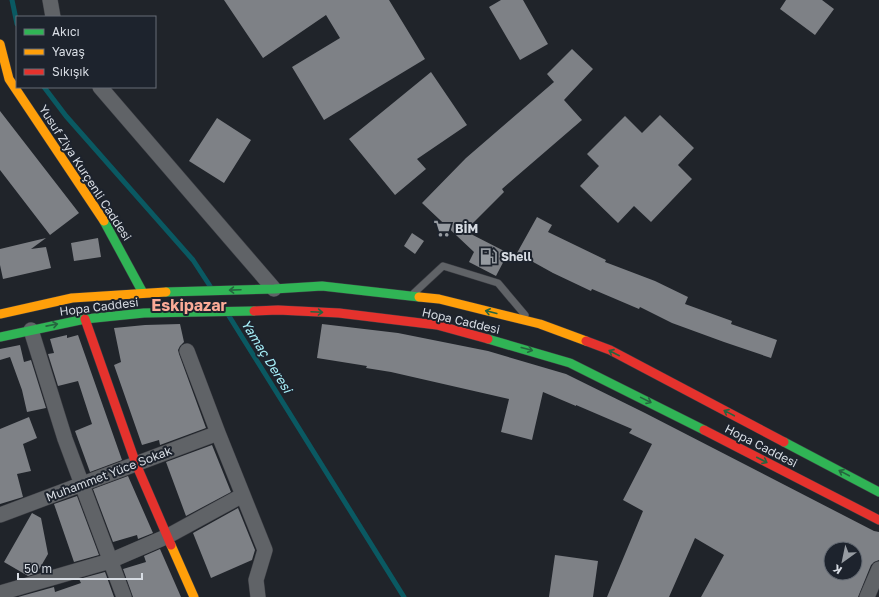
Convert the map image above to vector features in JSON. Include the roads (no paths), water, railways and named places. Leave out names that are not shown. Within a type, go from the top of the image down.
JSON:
[{"type":"main road","name":"Yusuf Ziya Kurçenli Caddesi","points":[[0,44],[5,79],[108,228],[143,293]]},
{"type":"main road","name":"Hopa Caddesi","points":[[0,314],[72,298],[143,293],[274,290],[322,286],[439,299],[530,322],[610,350],[879,492]]},
{"type":"main road","name":"Hopa Caddesi","points":[[0,337],[85,319],[144,313],[278,310],[339,313],[437,325],[536,352],[570,363],[650,402],[879,520]]},
{"type":"main road","points":[[85,319],[136,464],[194,597]]},
{"type":"street","points":[[50,0],[53,16]]},
{"type":"street","points":[[101,88],[274,290]]},
{"type":"street","points":[[31,330],[81,485],[124,597]]},
{"type":"street","points":[[188,351],[218,433],[265,550],[256,580],[258,597]]},
{"type":"street","name":"Muhammet Yüce Sokak","points":[[0,515],[218,433]]},
{"type":"street","points":[[0,593],[110,561],[168,536],[243,495]]},
{"type":"street","points":[[867,597],[879,569]]},
{"type":"lane","points":[[410,296],[443,266],[498,283],[530,322]]},
{"type":"waterway","name":"Yamaç Deresi","points":[[12,0],[16,19]]},
{"type":"waterway","name":"Yamaç Deresi","points":[[45,88],[66,116],[193,260],[210,286]]},
{"type":"waterway","name":"Yamaç Deresi","points":[[229,316],[404,597]]},
{"type":"place","name":"BİM","points":[[442,229]]},
{"type":"place","name":"Shell","points":[[488,257]]},
{"type":"district","name":"Eskipazar","points":[[189,305]]}]
